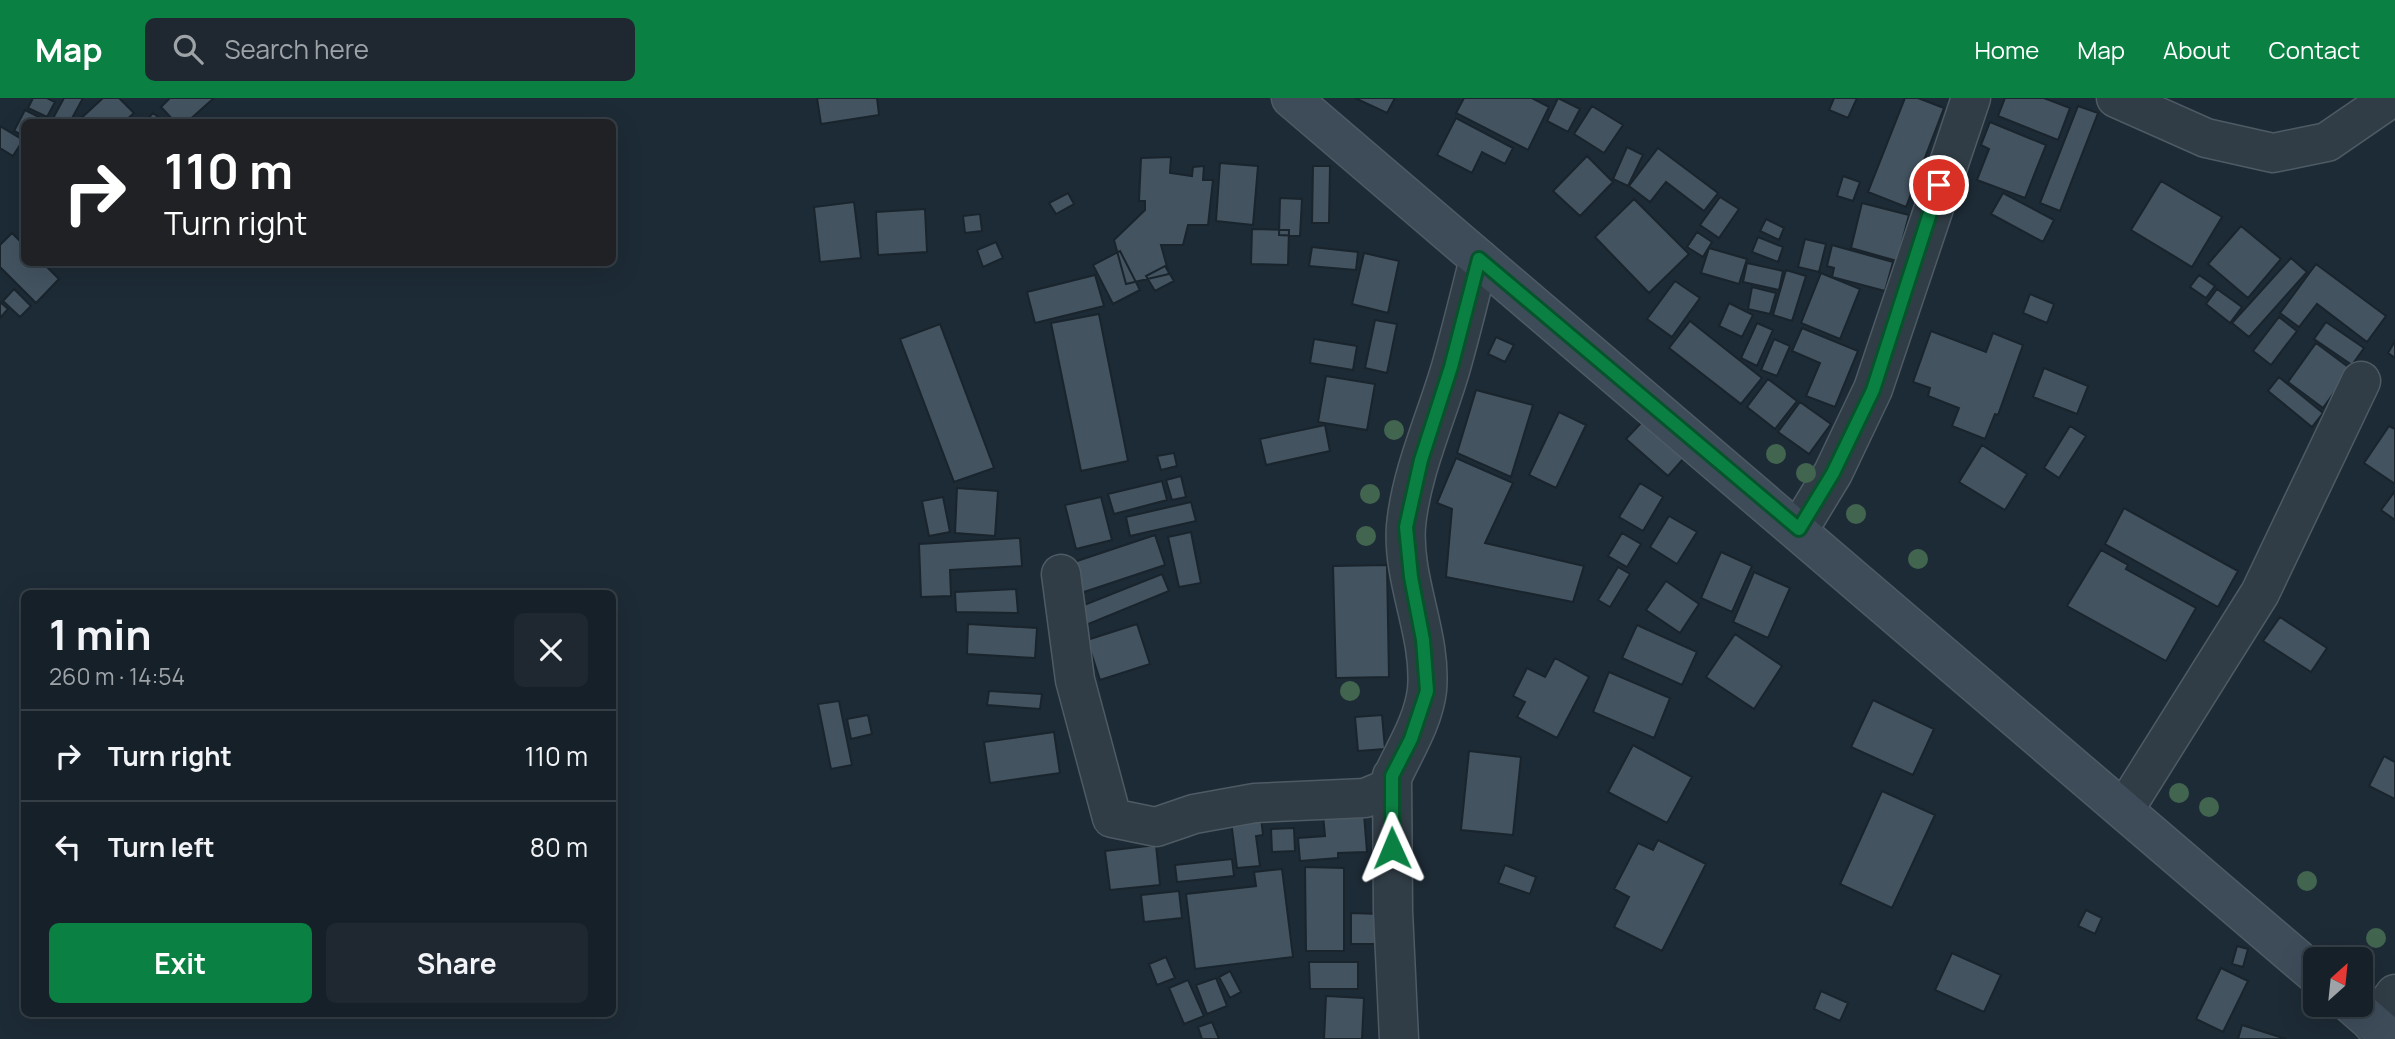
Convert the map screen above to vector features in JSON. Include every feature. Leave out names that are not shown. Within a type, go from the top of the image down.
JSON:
[{"type":"street","points":[[1291,98],[1799,529],[2303,964]]},
{"type":"street","points":[[1799,529],[1833,473],[1873,390],[1971,98]]},
{"type":"street","points":[[2116,98],[2206,138],[2273,153],[2327,142],[2391,98]]},
{"type":"street","points":[[1061,574],[1075,680],[1087,716],[1112,818],[1156,827],[1194,814],[1255,803],[1364,798],[1387,789],[1411,739],[1427,691],[1423,640],[1411,577],[1406,527],[1421,460],[1451,367],[1479,259]]},
{"type":"street","points":[[2124,810],[2260,593],[2361,381]]},
{"type":"street","points":[[1392,776],[1393,911],[1399,1039]]},
{"type":"building","points":[[33,98],[47,98],[55,102],[47,117],[28,108]]},
{"type":"building","points":[[64,98],[83,98],[72,119],[53,119]]},
{"type":"building","points":[[103,98],[119,98],[134,113],[127,119],[80,119]]},
{"type":"building","points":[[170,98],[214,98],[190,119],[172,119],[161,107]]},
{"type":"building","points":[[817,98],[877,98],[879,115],[821,124]]},
{"type":"building","points":[[1355,98],[1395,98],[1387,113]]},
{"type":"building","points":[[1464,98],[1532,98],[1549,107],[1528,150],[1456,113]]},
{"type":"building","points":[[1558,98],[1580,109],[1568,132],[1547,121]]},
{"type":"building","points":[[1834,98],[1857,98],[1848,118],[1829,110]]},
{"type":"building","points":[[1905,98],[1918,98],[1944,108],[1906,207],[1868,192]]},
{"type":"building","points":[[2005,98],[2044,98],[2070,108],[2058,140],[1998,116]]},
{"type":"building","points":[[1592,106],[1623,125],[1604,153],[1574,134]]},
{"type":"building","points":[[2078,106],[2098,113],[2060,211],[2040,203]]},
{"type":"building","points":[[25,110],[43,119],[21,119],[21,134],[14,131]]},
{"type":"building","points":[[153,113],[160,119],[148,119]]},
{"type":"building","points":[[1456,118],[1513,148],[1505,164],[1482,152],[1472,173],[1437,155]]},
{"type":"building","points":[[1990,122],[2046,145],[2025,198],[1977,180],[1989,149],[1981,145]]},
{"type":"building","points":[[0,126],[21,139],[13,156],[0,148]]},
{"type":"building","points":[[1627,147],[1643,155],[1628,186],[1613,179]]},
{"type":"building","points":[[1658,148],[1718,193],[1704,211],[1666,182],[1650,202],[1629,186]]},
{"type":"building","points":[[1587,156],[1613,182],[1580,216],[1553,191]]},
{"type":"building","points":[[1171,157],[1170,173],[1192,176],[1193,167],[1204,166],[1203,180],[1213,180],[1208,225],[1188,225],[1183,245],[1161,245],[1169,274],[1126,284],[1114,240],[1145,210],[1145,201],[1139,201],[1141,158]]},
{"type":"building","points":[[1220,163],[1258,166],[1253,225],[1216,221]]},
{"type":"building","points":[[1313,166],[1330,166],[1329,223],[1312,223]]},
{"type":"building","points":[[1843,176],[1860,182],[1853,201],[1837,196]]},
{"type":"building","points":[[2161,181],[2222,217],[2192,267],[2131,230]]},
{"type":"building","points":[[1068,193],[1074,204],[1056,214],[1049,203]]},
{"type":"building","points":[[2003,193],[2054,220],[2043,242],[1991,214]]},
{"type":"building","points":[[1720,197],[1739,209],[1719,238],[1700,225]]},
{"type":"building","points":[[1280,198],[1302,199],[1300,236],[1279,235]]},
{"type":"building","points":[[1634,199],[1689,254],[1649,293],[1595,237]]},
{"type":"building","points":[[854,202],[861,258],[820,262],[814,207]]},
{"type":"building","points":[[1862,203],[1909,215],[1897,261],[1851,248]]},
{"type":"building","points":[[925,209],[927,252],[878,255],[876,212]]},
{"type":"building","points":[[980,214],[982,231],[965,233],[963,216]]},
{"type":"building","points":[[1766,219],[1784,228],[1779,240],[1760,231]]},
{"type":"building","points":[[2241,226],[2281,259],[2248,298],[2208,264]]},
{"type":"building","points":[[1252,229],[1289,230],[1288,265],[1251,264]]},
{"type":"building","points":[[1697,232],[1712,242],[1703,257],[1687,247]]},
{"type":"building","points":[[12,233],[21,242],[21,266],[46,266],[59,279],[36,303],[0,267],[0,245]]},
{"type":"building","points":[[1758,237],[1783,247],[1778,262],[1752,252]]},
{"type":"building","points":[[1805,239],[1826,244],[1819,272],[1798,267]]},
{"type":"building","points":[[996,242],[1003,258],[983,267],[977,250]]},
{"type":"building","points":[[1832,245],[1893,262],[1885,291],[1832,277],[1834,268],[1827,266]]},
{"type":"building","points":[[1312,247],[1358,252],[1356,270],[1309,266]]},
{"type":"building","points":[[1709,248],[1747,259],[1739,284],[1701,273]]},
{"type":"building","points":[[1120,251],[1140,290],[1113,304],[1093,265]]},
{"type":"building","points":[[1364,253],[1399,261],[1388,313],[1352,304]]},
{"type":"building","points":[[2291,258],[2307,272],[2249,337],[2232,323]]},
{"type":"building","points":[[1747,263],[1783,271],[1779,290],[1743,282]]},
{"type":"building","points":[[2316,264],[2386,316],[2367,342],[2317,304],[2299,327],[2280,313]]},
{"type":"building","points":[[1165,266],[1174,281],[1155,291],[1146,276]]},
{"type":"building","points":[[1786,270],[1806,276],[1792,321],[1773,315]]},
{"type":"building","points":[[1821,273],[1860,289],[1840,339],[1801,323]]},
{"type":"building","points":[[1095,275],[1104,306],[1035,323],[1027,292]]},
{"type":"building","points":[[2199,275],[2215,286],[2206,298],[2190,287]]},
{"type":"building","points":[[1675,281],[1700,298],[1672,337],[1647,319]]},
{"type":"building","points":[[1752,287],[1776,293],[1770,314],[1748,309]]},
{"type":"building","points":[[14,289],[31,306],[20,317],[3,301]]},
{"type":"building","points":[[2217,289],[2242,307],[2230,323],[2206,304]]},
{"type":"building","points":[[2030,294],[2054,304],[2047,323],[2023,313]]},
{"type":"building","points":[[0,302],[8,309],[0,318]]},
{"type":"building","points":[[1729,303],[1753,315],[1742,337],[1719,326]]},
{"type":"building","points":[[1099,314],[1128,461],[1081,471],[1051,323]]},
{"type":"building","points":[[2279,317],[2297,331],[2271,365],[2253,351]]},
{"type":"building","points":[[1375,320],[1397,324],[1387,373],[1365,368]]},
{"type":"building","points":[[1690,321],[1762,378],[1741,404],[1669,348]]},
{"type":"building","points":[[2326,322],[2364,348],[2352,365],[2314,339]]},
{"type":"building","points":[[1757,323],[1773,330],[1757,366],[1741,358]]},
{"type":"building","points":[[940,324],[994,468],[954,482],[900,339]]},
{"type":"building","points":[[1802,328],[1858,351],[1835,407],[1806,396],[1820,363],[1792,351]]},
{"type":"building","points":[[1931,331],[1986,352],[1993,333],[2023,345],[1998,415],[1995,414],[1985,439],[1952,426],[1959,408],[1928,396],[1930,388],[1913,382]]},
{"type":"building","points":[[1496,337],[1514,345],[1505,362],[1488,354]]},
{"type":"building","points":[[1314,339],[1357,346],[1353,370],[1310,363]]},
{"type":"building","points":[[1774,339],[1790,346],[1777,376],[1761,370]]},
{"type":"building","points":[[2395,341],[2395,358],[2388,353]]},
{"type":"building","points":[[2316,343],[2351,369],[2323,408],[2288,382]]},
{"type":"building","points":[[2044,368],[2088,386],[2077,414],[2033,397]]},
{"type":"building","points":[[1326,376],[1375,384],[1367,430],[1318,422]]},
{"type":"building","points":[[2279,377],[2323,413],[2312,427],[2268,391]]},
{"type":"building","points":[[1768,379],[1797,401],[1775,429],[1747,407]]},
{"type":"building","points":[[1476,390],[1533,405],[1511,477],[1457,453]]},
{"type":"building","points":[[1800,402],[1831,424],[1809,454],[1778,432]]},
{"type":"building","points":[[1559,412],[1586,425],[1556,488],[1529,475]]},
{"type":"building","points":[[1642,422],[1684,458],[1668,476],[1626,439]]},
{"type":"building","points":[[1325,425],[1330,451],[1266,465],[1260,439]]},
{"type":"building","points":[[2070,426],[2086,436],[2059,478],[2044,468]]},
{"type":"building","points":[[2389,426],[2395,429],[2395,484],[2364,463]]},
{"type":"building","points":[[1982,445],[2027,474],[2005,510],[1959,482]]},
{"type":"building","points":[[1174,453],[1177,466],[1161,470],[1157,456]]},
{"type":"building","points":[[1456,458],[1513,483],[1485,543],[1584,566],[1573,602],[1446,577],[1452,509],[1437,503]]},
{"type":"building","points":[[1181,476],[1186,497],[1172,500],[1166,480]]},
{"type":"building","points":[[1162,481],[1167,500],[1114,514],[1108,494]]},
{"type":"building","points":[[1640,483],[1663,497],[1643,531],[1619,517]]},
{"type":"building","points":[[957,488],[998,491],[995,536],[955,533]]},
{"type":"building","points":[[2395,491],[2395,520],[2381,510]]},
{"type":"building","points":[[943,497],[950,532],[929,536],[922,501]]},
{"type":"building","points":[[1101,497],[1112,540],[1076,549],[1065,505]]},
{"type":"building","points":[[1191,502],[1196,521],[1130,536],[1126,517]]},
{"type":"building","points":[[2124,508],[2238,571],[2218,607],[2105,544]]},
{"type":"building","points":[[1669,516],[1697,532],[1677,564],[1650,547]]},
{"type":"building","points":[[1191,532],[1201,583],[1179,587],[1168,537]]},
{"type":"building","points":[[1622,533],[1641,544],[1627,567],[1608,556]]},
{"type":"building","points":[[1155,535],[1165,565],[1072,596],[1062,566]]},
{"type":"building","points":[[1020,538],[1022,566],[950,570],[951,596],[921,597],[919,544]]},
{"type":"building","points":[[2101,550],[2128,565],[2126,569],[2196,608],[2166,661],[2067,606]]},
{"type":"building","points":[[1721,552],[1752,566],[1732,612],[1701,598]]},
{"type":"building","points":[[1387,565],[1389,677],[1336,678],[1333,566]]},
{"type":"building","points":[[1618,567],[1630,574],[1610,607],[1598,600]]},
{"type":"building","points":[[1754,572],[1790,588],[1768,638],[1733,622]]},
{"type":"building","points":[[1162,574],[1169,591],[1086,625],[1079,607]]},
{"type":"building","points":[[1666,581],[1699,604],[1680,633],[1646,610]]},
{"type":"building","points":[[1016,589],[1018,613],[956,612],[955,592]]},
{"type":"building","points":[[2280,617],[2327,648],[2311,672],[2263,641]]},
{"type":"building","points":[[968,624],[1037,628],[1035,658],[967,654]]},
{"type":"building","points":[[1137,624],[1150,664],[1100,680],[1087,640]]},
{"type":"building","points":[[1637,625],[1697,652],[1682,685],[1622,658]]},
{"type":"building","points":[[1735,634],[1782,666],[1754,709],[1706,677]]},
{"type":"building","points":[[1555,658],[1589,677],[1557,738],[1517,717],[1525,702],[1513,696],[1527,668],[1545,677]]},
{"type":"building","points":[[1609,672],[1670,698],[1654,738],[1593,712]]},
{"type":"building","points":[[989,691],[1042,694],[1040,709],[987,705]]},
{"type":"building","points":[[1873,700],[1934,729],[1913,775],[1851,747]]},
{"type":"building","points":[[839,701],[852,765],[831,769],[818,704]]},
{"type":"building","points":[[868,715],[872,734],[851,739],[847,719]]},
{"type":"building","points":[[1382,715],[1385,749],[1358,751],[1355,717]]},
{"type":"building","points":[[1054,732],[1060,773],[990,783],[984,742]]},
{"type":"building","points":[[1633,745],[1692,777],[1667,823],[1608,792]]},
{"type":"building","points":[[1469,751],[1521,757],[1513,835],[1461,830]]},
{"type":"building","points":[[2384,756],[2395,762],[2395,799],[2369,786]]},
{"type":"building","points":[[1882,791],[1935,815],[1892,908],[1840,884]]},
{"type":"building","points":[[1363,802],[1367,852],[1338,853],[1338,858],[1300,861],[1298,838],[1325,836],[1322,804]]},
{"type":"building","points":[[1261,818],[1263,835],[1256,836],[1260,866],[1237,868],[1231,821]]},
{"type":"building","points":[[1294,828],[1295,851],[1272,852],[1271,829]]},
{"type":"building","points":[[1658,840],[1706,864],[1662,951],[1614,927],[1629,897],[1614,889],[1638,843],[1653,850]]},
{"type":"building","points":[[1156,845],[1160,885],[1110,890],[1105,851]]},
{"type":"building","points":[[1232,859],[1234,876],[1177,882],[1175,865]]},
{"type":"building","points":[[1505,865],[1536,877],[1530,894],[1498,883]]},
{"type":"building","points":[[1305,867],[1344,868],[1344,951],[1306,951]]},
{"type":"building","points":[[1282,869],[1293,957],[1195,969],[1186,894],[1256,886],[1254,872]]},
{"type":"building","points":[[1179,891],[1182,918],[1144,922],[1141,895]]},
{"type":"building","points":[[2086,910],[2102,918],[2095,934],[2078,926]]},
{"type":"building","points":[[1351,913],[1380,914],[1380,944],[1351,944]]},
{"type":"building","points":[[2237,946],[2248,949],[2243,967],[2232,964]]},
{"type":"building","points":[[1952,953],[2001,975],[1984,1012],[1935,990]]},
{"type":"building","points":[[1166,957],[1175,978],[1157,985],[1149,964]]},
{"type":"building","points":[[1309,962],[1358,962],[1358,989],[1310,989]]},
{"type":"building","points":[[2221,968],[2248,981],[2223,1032],[2196,1019]]},
{"type":"building","points":[[1230,971],[1241,992],[1230,998],[1219,977]]},
{"type":"building","points":[[1216,978],[1227,1006],[1207,1014],[1196,985]]},
{"type":"building","points":[[1188,980],[1204,1016],[1184,1024],[1169,988]]},
{"type":"building","points":[[1821,991],[1848,1003],[1840,1021],[1814,1009]]},
{"type":"building","points":[[1326,996],[1364,998],[1362,1039],[1324,1039]]},
{"type":"building","points":[[1212,1022],[1219,1039],[1202,1039],[1198,1027]]},
{"type":"building","points":[[2242,1025],[2286,1039],[2238,1039]]},
{"type":"route","points":[[1392,848],[1392,776],[1411,739],[1427,691],[1423,640],[1411,577],[1406,527],[1421,460],[1451,367],[1479,259],[1799,529],[1833,473],[1873,390],[1939,185]]}]
